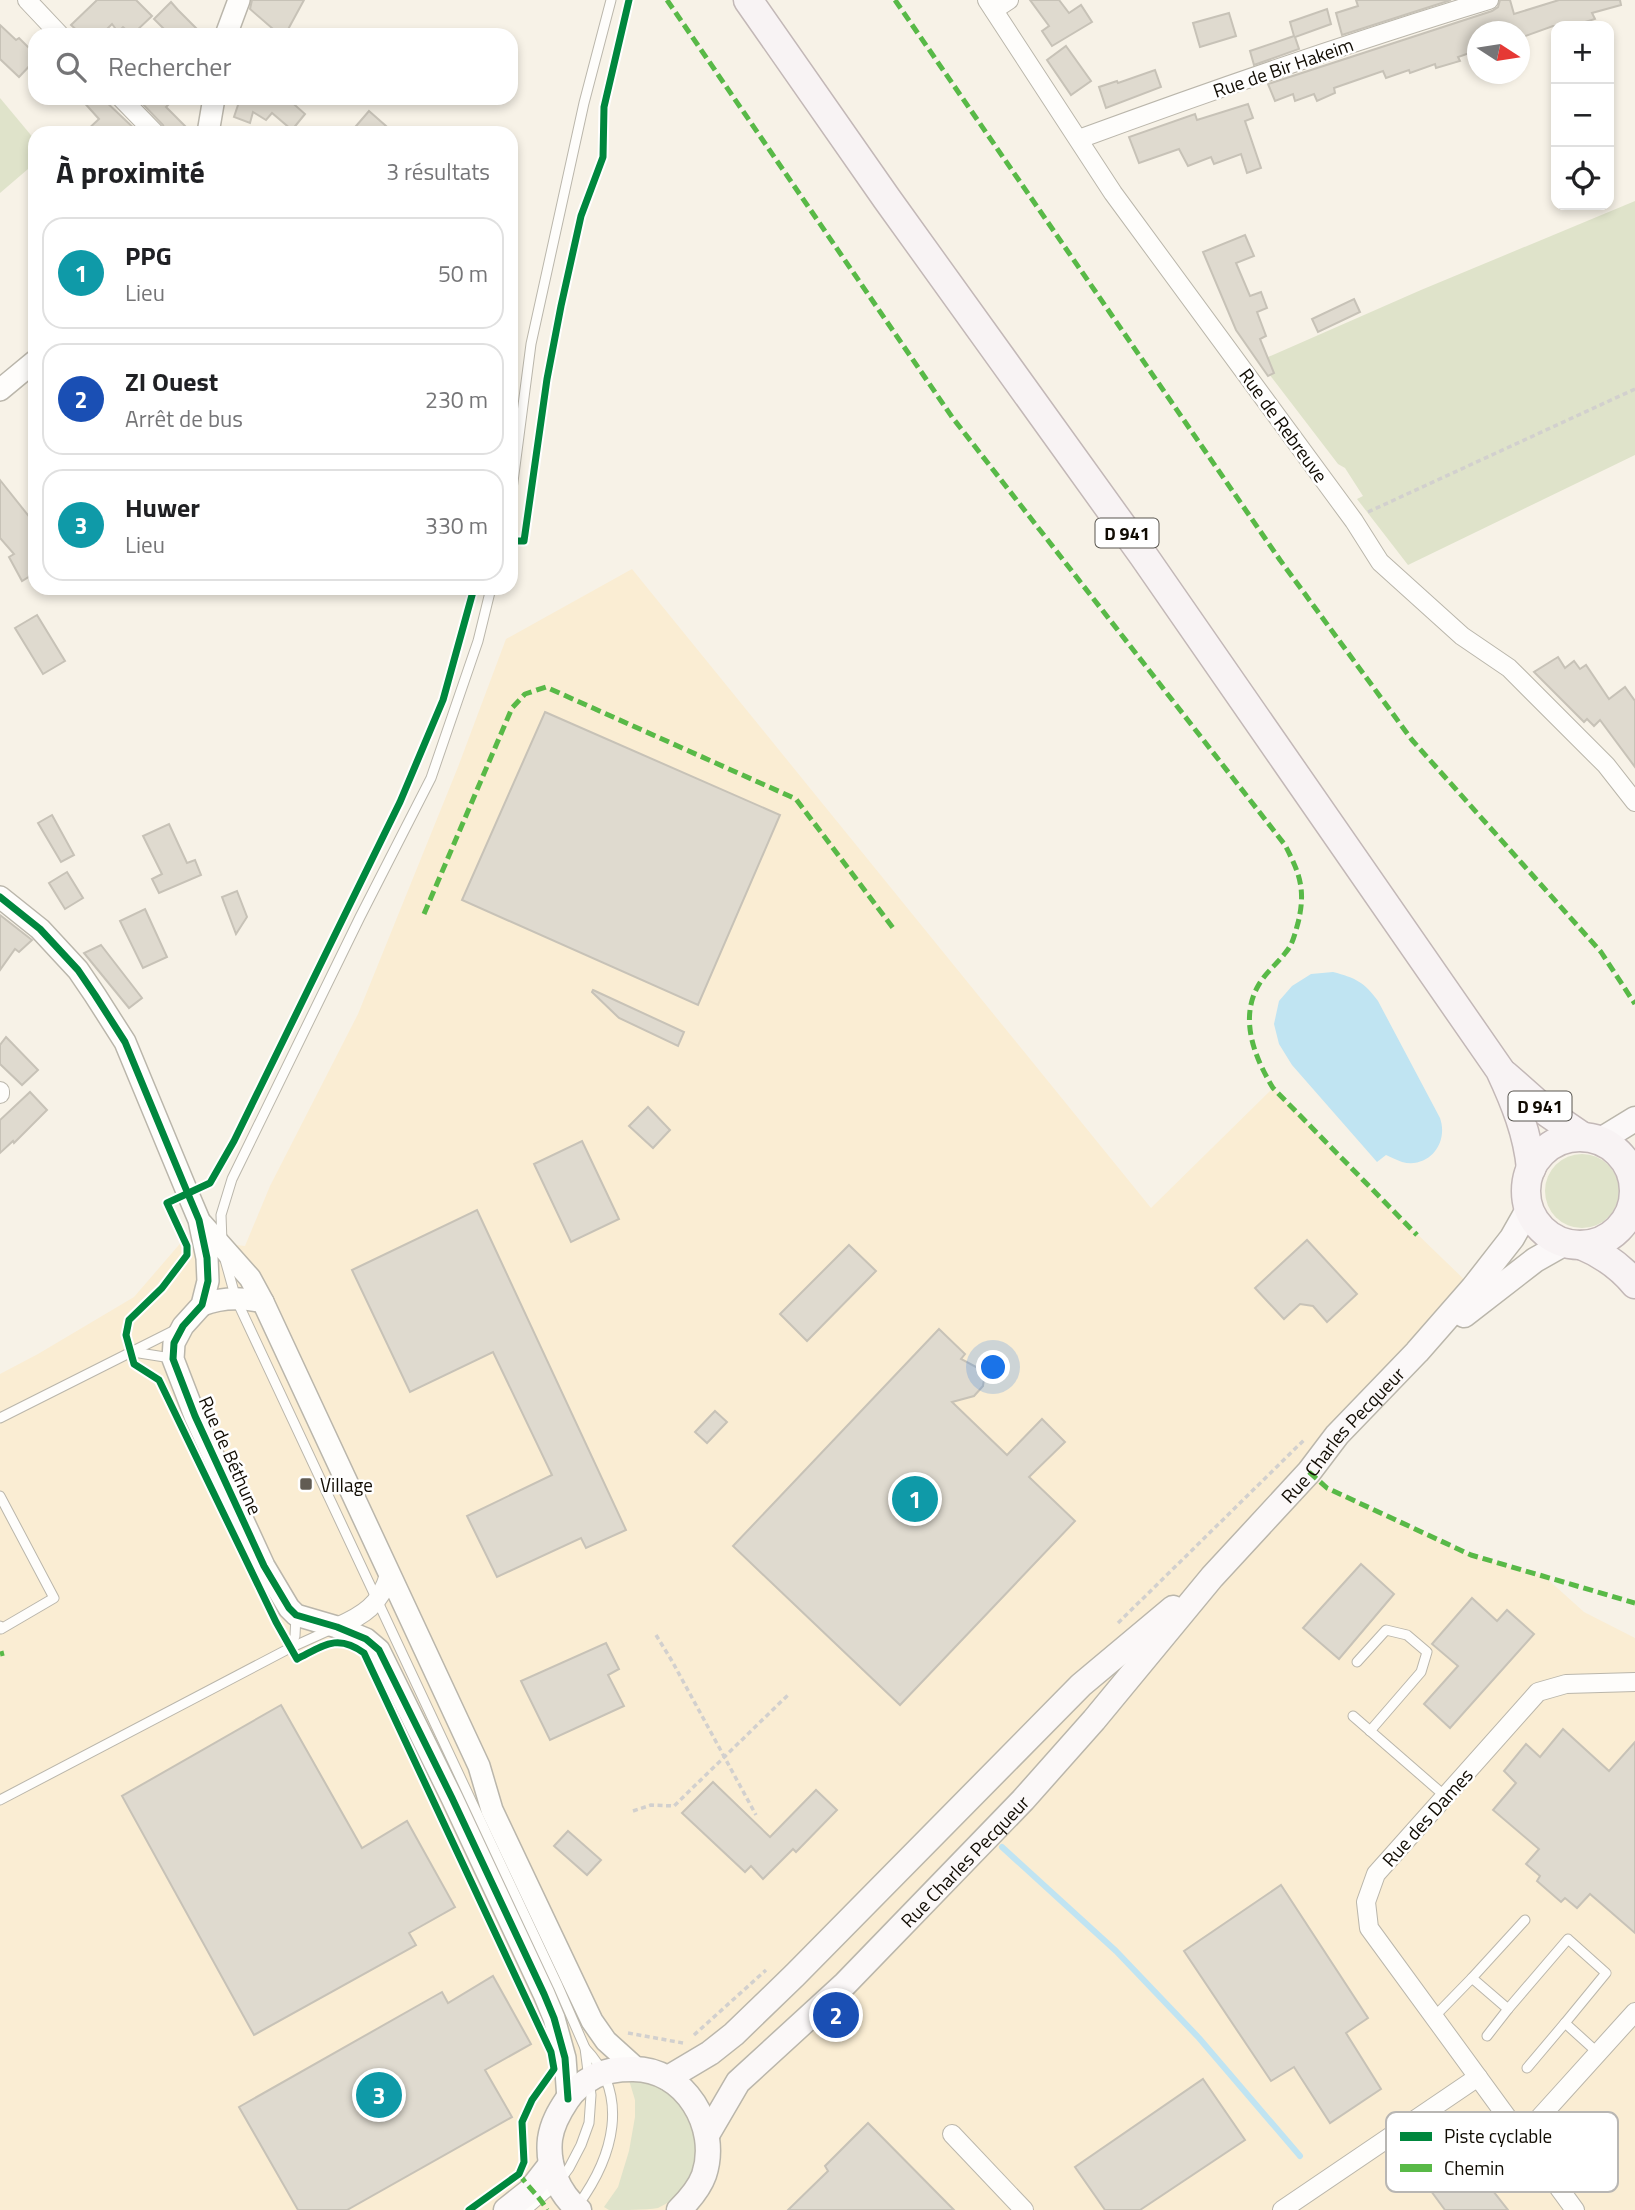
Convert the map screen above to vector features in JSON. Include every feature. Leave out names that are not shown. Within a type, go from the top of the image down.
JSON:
[{"type":"main road","name":"D 941","points":[[748,0],[1159,577],[1500,1070],[1523,1127],[1531,1169]]},
{"type":"main road","name":"D 941","points":[[1500,1070],[1548,1113],[1591,1139]]},
{"type":"main road","points":[[1591,1139],[1635,1119]]},
{"type":"main road","points":[[1573,1244],[1602,1240],[1611,1235],[1619,1228],[1634,1203],[1632,1178],[1623,1159],[1608,1145],[1591,1139],[1567,1139],[1552,1145],[1540,1155],[1531,1169],[1527,1189],[1529,1208],[1535,1220],[1553,1238],[1573,1244],[1593,1250],[1620,1266],[1635,1284]]},
{"type":"main road","name":"Rue Charles Pecqueur","points":[[707,2135],[738,2082],[845,1984],[1023,1800],[1094,1720],[1212,1577],[1473,1288],[1512,1238],[1529,1208]]},
{"type":"main road","name":"Rue Charles Pecqueur","points":[[1417,1352],[1535,1260],[1573,1244]]},
{"type":"main road","name":"Rue Charles Pecqueur","points":[[668,2078],[710,2053],[734,2034],[1081,1685],[1212,1577]]},
{"type":"main road","points":[[576,2209],[554,2174],[549,2150],[555,2118],[573,2091],[596,2076],[637,2069],[668,2078],[692,2100],[702,2117],[707,2135],[708,2156],[703,2177],[689,2205]]},
{"type":"main road","points":[[506,2210],[554,2174]]},
{"type":"street","points":[[27,0],[53,28]]},
{"type":"street","points":[[229,28],[239,0]]},
{"type":"street","name":"Rue de Bir Hakeim","points":[[1079,139],[1192,97],[1489,0]]},
{"type":"street","name":"Rue de Rebreuve","points":[[997,3],[1113,193],[1354,521],[1380,562],[1462,636],[1509,668],[1606,765],[1635,802]]},
{"type":"street","points":[[128,105],[148,126]]},
{"type":"street","points":[[209,126],[213,105]]},
{"type":"street","points":[[0,390],[28,367]]},
{"type":"street","points":[[0,897],[40,929],[78,970],[125,1042],[199,1220],[207,1258],[208,1281],[202,1305]]},
{"type":"street","points":[[199,1220],[250,1278],[263,1302],[480,1766],[492,1810],[592,2021],[606,2041],[637,2069]]},
{"type":"street","points":[[173,1359],[174,1343],[183,1326],[202,1305],[220,1298],[248,1298],[263,1302]]},
{"type":"street","name":"Rue de Béthune","points":[[173,1359],[195,1416],[258,1553],[289,1608],[296,1615]]},
{"type":"street","points":[[337,1627],[360,1617],[376,1602],[385,1589],[389,1575]]},
{"type":"street","points":[[296,1615],[366,1639],[379,1650],[544,1994],[554,2018],[565,2059],[568,2099]]},
{"type":"street","name":"Rue des Dames","points":[[1504,2112],[1369,1928],[1366,1902],[1376,1874],[1538,1692],[1566,1684],[1635,1682]]},
{"type":"street","points":[[1545,2112],[1635,2012]]},
{"type":"street","points":[[1426,2112],[1478,2077]]},
{"type":"street","points":[[952,2134],[1024,2210]]},
{"type":"street","points":[[1282,2210],[1386,2139]]},
{"type":"street","name":"Rue des Dames","points":[[1562,2192],[1575,2210]]},
{"type":"lane","points":[[518,443],[531,344],[584,103],[611,0]]},
{"type":"lane","points":[[489,595],[478,641],[431,778],[232,1179],[221,1215],[222,1248],[236,1299],[558,1986],[596,2076],[612,2099],[613,2121],[608,2147],[597,2175],[576,2209]]},
{"type":"lane","points":[[0,1418],[183,1326]]},
{"type":"lane","points":[[132,1351],[173,1359]]},
{"type":"lane","points":[[0,1496],[54,1598],[1,1629],[0,1626]]},
{"type":"lane","points":[[290,1648],[295,1636],[296,1615]]},
{"type":"lane","points":[[0,1800],[290,1648],[337,1627]]},
{"type":"lane","points":[[1357,1662],[1386,1630],[1407,1635],[1427,1652],[1420,1672],[1370,1731]]},
{"type":"lane","points":[[1353,1716],[1445,1796]]},
{"type":"lane","points":[[1434,2017],[1525,1920]]},
{"type":"lane","points":[[1487,2036],[1568,1939],[1606,1973],[1527,2068]]},
{"type":"lane","points":[[1472,1978],[1508,2009]]},
{"type":"lane","points":[[1565,2023],[1598,2053]]},
{"type":"lane","points":[[527,2210],[554,2174],[569,2168],[589,2123],[597,2061],[585,2048]]},
{"type":"path","points":[[1354,521],[1367,512],[1635,388]]},
{"type":"path","points":[[656,1635],[757,1815]]},
{"type":"path","points":[[633,1811],[650,1805],[674,1806],[790,1693]]},
{"type":"shaded area","points":[[632,569],[1151,1208],[1273,1088],[1383,1201],[1473,1288],[1309,1472],[1327,1488],[1471,1555],[1544,1576],[1584,1612],[1635,1638],[1635,2210],[0,2210],[0,1374],[134,1297],[184,1239],[245,1246],[270,1186],[358,1014],[458,767],[506,639]]},
{"type":"green space","points":[[0,98],[28,132],[28,169],[0,193]]},
{"type":"green space","points":[[1635,201],[1635,455],[1408,565],[1357,499],[1363,496],[1345,468],[1338,464],[1259,361]]},
{"type":"green space","points":[[1582,1154],[1603,1160],[1613,1170],[1619,1191],[1613,1212],[1603,1222],[1582,1228],[1561,1222],[1551,1212],[1545,1191],[1551,1170],[1561,1160]]},
{"type":"green space","points":[[629,2080],[658,2086],[674,2096],[685,2109],[692,2124],[696,2156],[684,2187],[673,2199],[658,2208],[609,2210],[604,2207],[618,2187],[629,2151],[635,2117],[635,2100]]},
{"type":"water","points":[[1333,972],[1359,982],[1378,1001],[1440,1118],[1442,1137],[1439,1145],[1428,1158],[1420,1162],[1402,1162],[1386,1155],[1377,1162],[1292,1065],[1279,1044],[1274,1024],[1279,1001],[1292,986],[1311,974]]},
{"type":"building","points":[[97,0],[136,0],[152,16],[139,28],[115,28],[112,24],[108,28],[74,28],[71,25]]},
{"type":"building","points":[[252,0],[304,0],[289,28],[272,28],[250,9]]},
{"type":"building","points":[[1030,0],[1059,0],[1069,13],[1081,5],[1092,22],[1052,46],[1042,31],[1049,26]]},
{"type":"building","points":[[1356,0],[1451,0],[1342,35],[1336,13],[1358,6]]},
{"type":"building","points":[[1500,0],[1510,0],[1514,14],[1559,0],[1620,0],[1621,5],[1592,13],[1595,19],[1588,21],[1551,21],[1551,27],[1530,34],[1530,21],[1467,21],[1467,54],[1458,57],[1460,61],[1436,68],[1435,64],[1386,78],[1383,71],[1334,88],[1335,93],[1317,101],[1314,94],[1295,101],[1293,94],[1275,101],[1268,84],[1492,11],[1498,7]]},
{"type":"building","points":[[171,2],[196,28],[163,28],[154,19]]},
{"type":"building","points":[[1327,9],[1331,24],[1295,37],[1299,49],[1254,65],[1250,51],[1294,36],[1290,22]]},
{"type":"building","points":[[1229,13],[1236,36],[1200,47],[1193,23]]},
{"type":"building","points":[[0,25],[28,47],[28,67],[19,77],[0,59]]},
{"type":"building","points":[[1066,46],[1091,81],[1071,95],[1047,60]]},
{"type":"building","points":[[1155,70],[1161,87],[1106,108],[1099,87]]},
{"type":"building","points":[[1248,104],[1253,118],[1245,121],[1261,168],[1247,173],[1241,154],[1214,164],[1211,157],[1188,166],[1179,149],[1139,163],[1129,137],[1195,114],[1197,120]]},
{"type":"building","points":[[86,105],[109,105],[132,126],[92,126],[99,119]]},
{"type":"building","points":[[144,105],[168,105],[166,107],[185,126],[163,125]]},
{"type":"building","points":[[238,105],[295,105],[305,114],[295,126],[287,126],[272,113],[266,120],[253,112],[250,123],[234,117]]},
{"type":"building","points":[[369,111],[386,126],[356,126]]},
{"type":"building","points":[[1245,235],[1254,256],[1236,263],[1250,296],[1261,292],[1267,308],[1257,312],[1266,336],[1260,339],[1274,373],[1268,376],[1236,330],[1203,252]]},
{"type":"building","points":[[1354,299],[1360,312],[1318,332],[1312,319]]},
{"type":"building","points":[[0,480],[28,515],[28,577],[22,581],[9,557],[14,554],[0,538]]},
{"type":"building","points":[[37,615],[65,661],[43,674],[15,628]]},
{"type":"building","points":[[1558,657],[1565,668],[1574,661],[1580,669],[1586,665],[1609,699],[1625,687],[1635,701],[1635,767],[1600,720],[1594,726],[1587,719],[1584,722],[1534,672]]},
{"type":"building","points":[[545,712],[780,815],[698,1005],[462,900]]},
{"type":"building","points":[[52,815],[74,855],[61,862],[38,823]]},
{"type":"building","points":[[169,824],[187,863],[195,860],[201,875],[159,893],[152,879],[162,874],[143,836]]},
{"type":"building","points":[[67,872],[83,898],[65,909],[49,883]]},
{"type":"building","points":[[237,891],[247,917],[236,934],[222,897]]},
{"type":"building","points":[[145,909],[167,957],[143,968],[120,921]]},
{"type":"building","points":[[0,915],[32,940],[19,952],[15,949],[0,970]]},
{"type":"building","points":[[101,945],[142,998],[129,1008],[84,953]]},
{"type":"building","points":[[593,990],[684,1032],[678,1046],[619,1018]]},
{"type":"building","points":[[6,1037],[38,1070],[22,1085],[0,1064],[0,1045]]},
{"type":"building","points":[[30,1092],[47,1110],[0,1153],[0,1120]]},
{"type":"building","points":[[648,1107],[670,1130],[653,1148],[629,1126]]},
{"type":"building","points":[[582,1141],[619,1219],[571,1242],[534,1164]]},
{"type":"building","points":[[477,1210],[626,1530],[586,1548],[581,1538],[497,1577],[467,1516],[552,1475],[493,1352],[410,1392],[352,1270]]},
{"type":"building","points":[[1307,1240],[1357,1294],[1327,1322],[1313,1306],[1300,1304],[1284,1319],[1255,1288]]},
{"type":"building","points":[[849,1245],[876,1271],[807,1341],[780,1314]]},
{"type":"building","points":[[939,1329],[965,1354],[961,1359],[978,1368],[984,1379],[983,1386],[974,1396],[952,1402],[1007,1455],[1042,1419],[1065,1442],[1029,1477],[1075,1521],[900,1705],[733,1546]]},
{"type":"building","points":[[715,1411],[727,1422],[707,1443],[695,1432]]},
{"type":"building","points":[[1361,1564],[1394,1594],[1339,1659],[1303,1628]]},
{"type":"building","points":[[1472,1598],[1497,1621],[1507,1610],[1534,1634],[1450,1728],[1424,1704],[1458,1666],[1432,1644]]},
{"type":"building","points":[[606,1643],[619,1669],[608,1675],[624,1706],[550,1740],[521,1681]]},
{"type":"building","points":[[281,1705],[362,1848],[407,1821],[455,1907],[409,1933],[416,1945],[254,2035],[122,1796]]},
{"type":"building","points":[[1563,1729],[1609,1771],[1635,1742],[1635,1933],[1590,1894],[1577,1908],[1565,1898],[1561,1902],[1537,1881],[1540,1876],[1526,1864],[1539,1849],[1493,1810],[1516,1783],[1504,1771],[1526,1744],[1540,1757]]},
{"type":"building","points":[[713,1782],[770,1837],[816,1790],[837,1810],[796,1852],[793,1849],[763,1879],[751,1866],[745,1872],[682,1813]]},
{"type":"building","points":[[568,1831],[601,1860],[587,1875],[554,1846]]},
{"type":"building","points":[[1281,1885],[1368,2018],[1346,2033],[1381,2089],[1330,2123],[1294,2067],[1271,2081],[1184,1951]]},
{"type":"building","points":[[493,1976],[531,2044],[485,2070],[512,2117],[347,2210],[298,2210],[239,2107],[442,1992],[448,2003]]},
{"type":"building","points":[[1203,2079],[1245,2140],[1140,2210],[1105,2210],[1075,2167]]},
{"type":"building","points":[[868,2123],[954,2210],[788,2210],[828,2171],[825,2166]]},
{"type":"building","points":[[1432,2192],[1494,2192],[1508,2210],[1445,2210]]},
{"type":"waterway","points":[[1002,1847],[1116,1951],[1199,2038],[1300,2156]]},
{"type":"marked path","points":[[667,0],[952,417],[1285,845],[1300,883],[1300,911],[1290,945],[1261,981],[1252,999],[1250,1025],[1255,1052],[1273,1088],[1417,1235]]},
{"type":"marked path","points":[[895,0],[1280,560],[1412,740],[1601,952],[1635,1004]]},
{"type":"marked path","points":[[424,914],[512,708],[525,694],[546,687],[796,799],[893,928]]},
{"type":"marked path","points":[[1309,1472],[1327,1488],[1471,1555],[1635,1603]]},
{"type":"marked path","points":[[0,1654],[4,1653]]},
{"type":"marked path","points":[[519,2174],[547,2210]]},
{"type":"cycle path","points":[[518,541],[524,541],[547,379],[561,306],[581,216],[603,157],[604,107],[629,0]]},
{"type":"cycle path","points":[[469,2210],[519,2174],[524,2162],[522,2122],[532,2100],[554,2069],[551,2052],[364,1653],[338,1643],[323,1646],[297,1659],[276,1622],[159,1380],[134,1364],[126,1335],[129,1320],[162,1288],[187,1255],[187,1246],[167,1203],[210,1183],[234,1141],[400,802],[443,700],[472,595]]},
{"type":"cycle path","points":[[0,897],[40,929],[78,970],[125,1042],[199,1220],[207,1258],[208,1281],[202,1305],[183,1326],[174,1343],[173,1359],[195,1416],[264,1566],[289,1608],[296,1615],[366,1639],[379,1650],[544,1994],[565,2058],[568,2099]]},
{"type":"place","name":"Village","points":[[306,1484]]},
{"type":"place","name":"PPG","points":[[915,1499]]},
{"type":"place","name":"ZI Ouest","points":[[836,2015]]},
{"type":"place","name":"Huwer","points":[[379,2095]]}]
